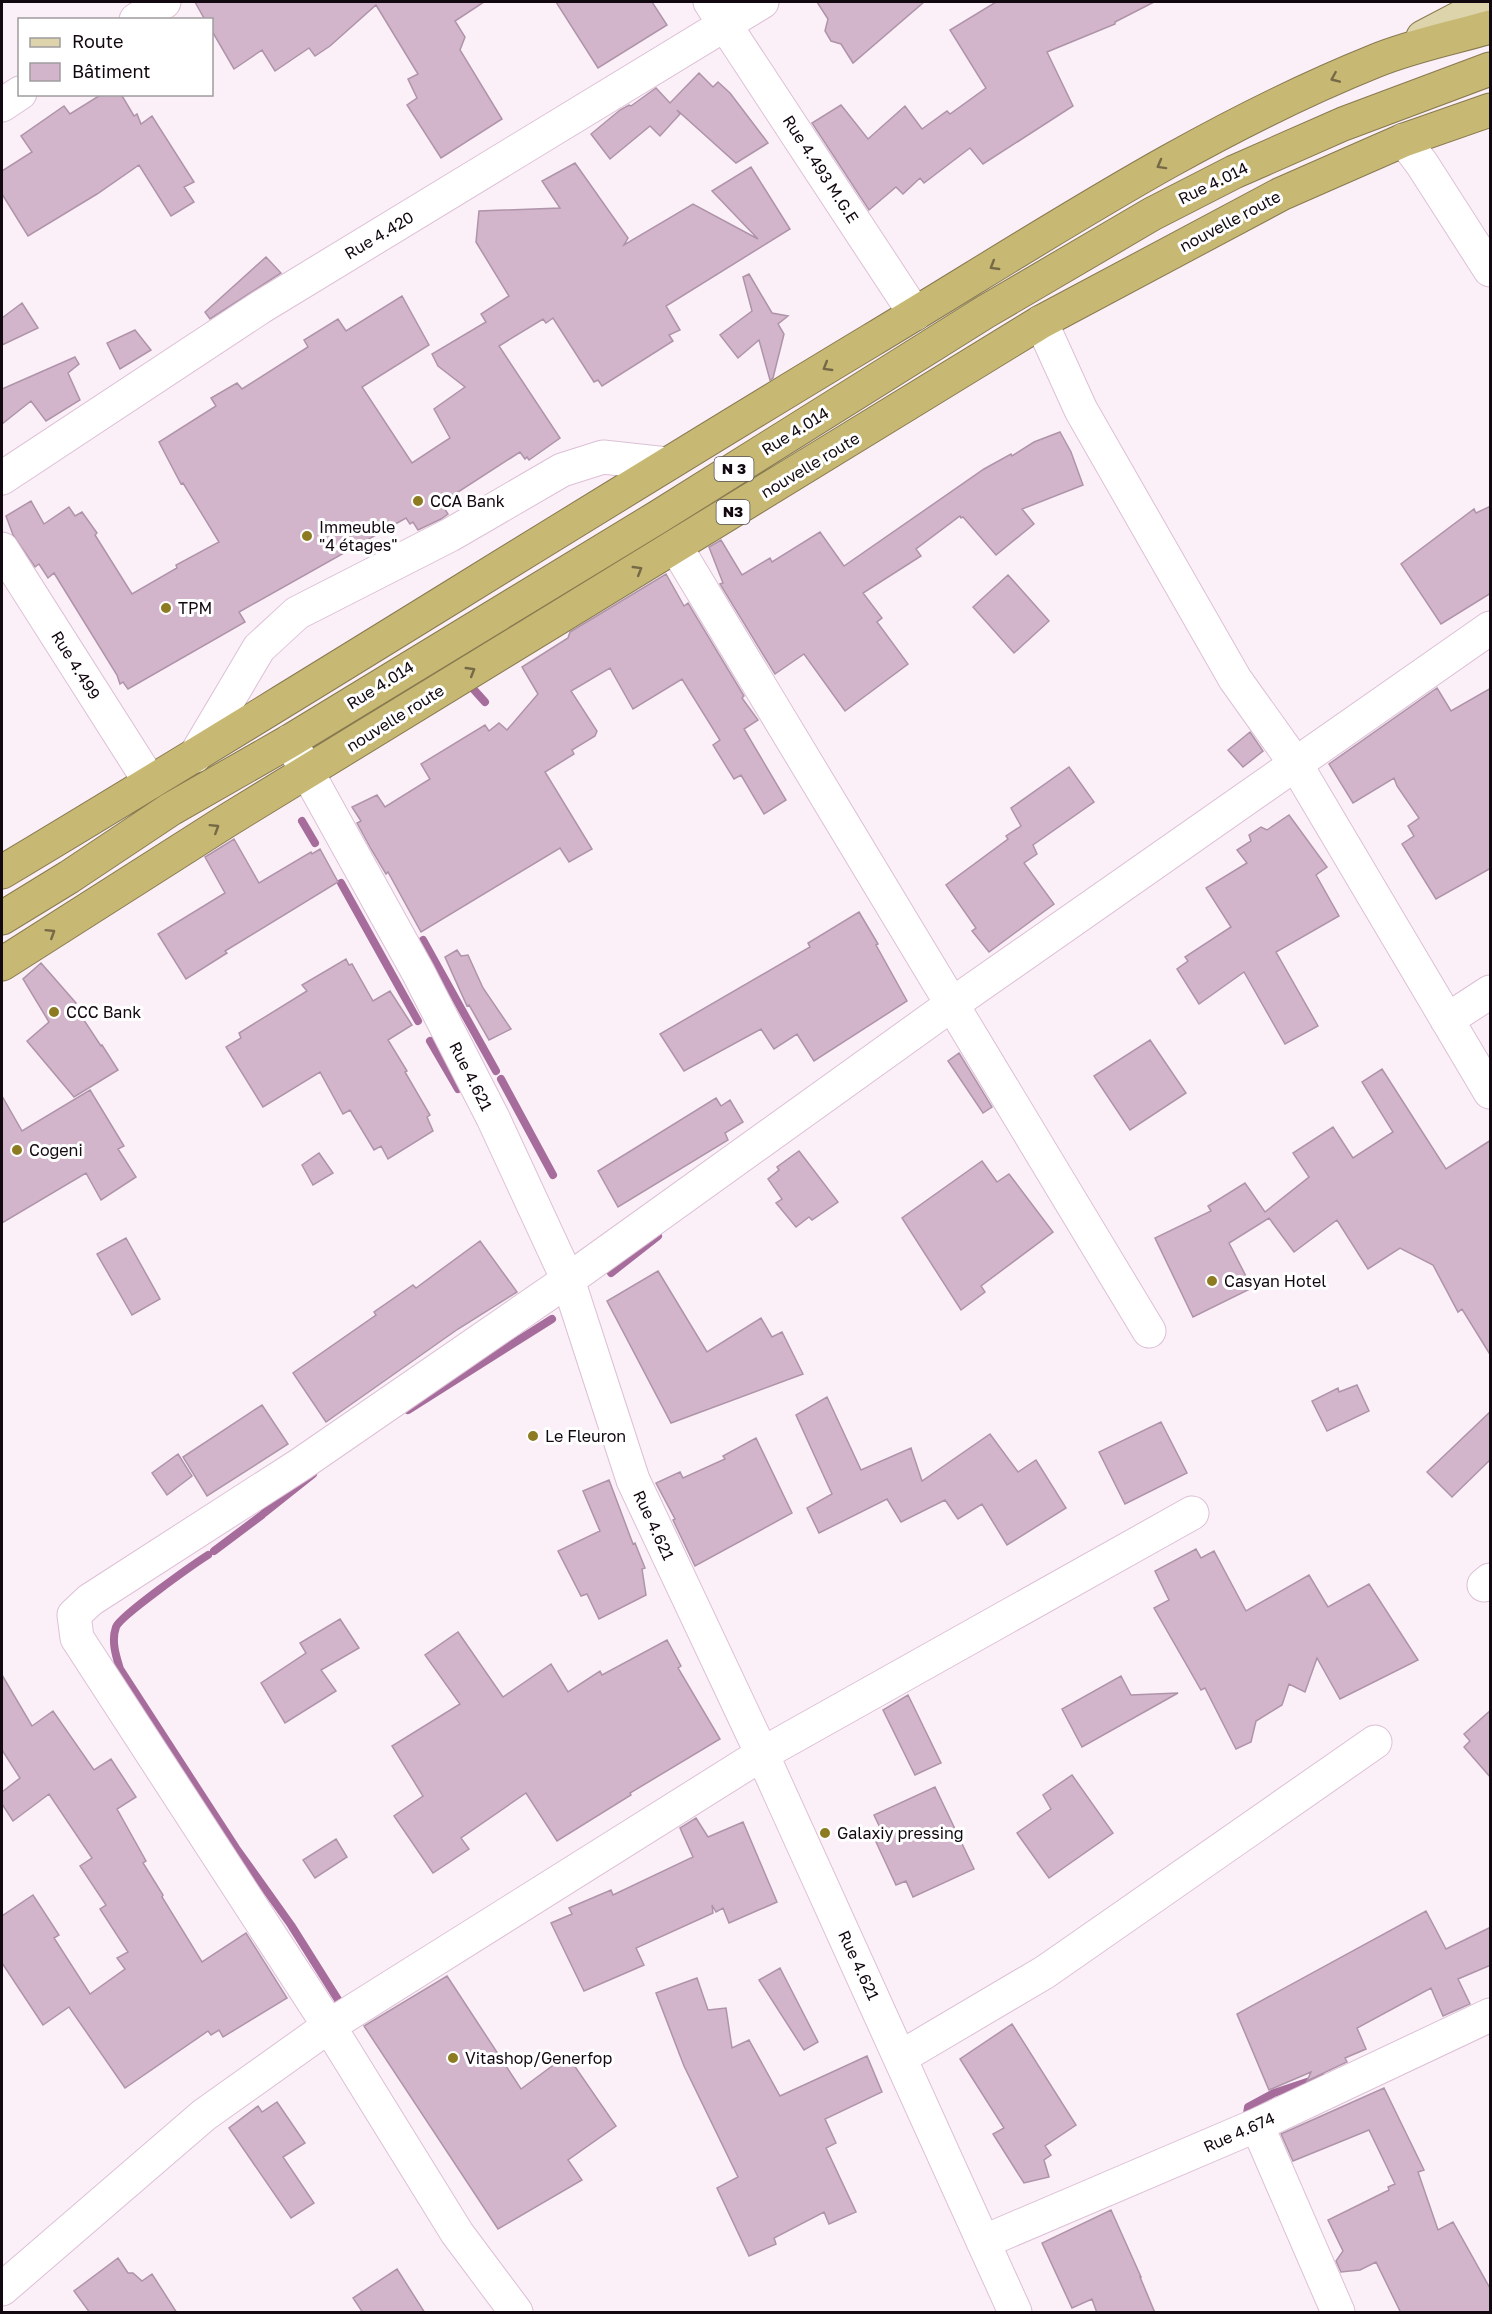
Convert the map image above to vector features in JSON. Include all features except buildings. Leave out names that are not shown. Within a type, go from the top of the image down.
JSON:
[{"type":"highway","points":[[2,872],[195,756],[667,464],[1159,166],[1288,99],[1379,59],[1491,27]]},
{"type":"highway","name":"Rue 4.014","points":[[2,918],[69,877],[171,809],[290,741],[658,517],[985,312],[1152,214],[1234,172],[1332,129],[1491,69]]},
{"type":"highway","name":"nouvelle route","points":[[2,964],[307,772],[1041,322],[1281,194],[1404,140],[1491,110]]},
{"type":"main road","points":[[1379,59],[1491,2]]},
{"type":"street","points":[[139,18],[164,2]]},
{"type":"street","name":"Rue 4.420","points":[[2,478],[261,307],[717,13],[762,2]]},
{"type":"street","name":"Rue 4.493 M.G.E","points":[[717,13],[915,314]]},
{"type":"street","points":[[2,105],[18,94]]},
{"type":"street","points":[[1404,140],[1491,270]]},
{"type":"street","points":[[1041,322],[1081,410],[1235,679],[1295,763],[1491,1092]]},
{"type":"street","points":[[195,756],[259,648],[297,613],[450,535],[562,470],[603,457],[667,464]]},
{"type":"street","points":[[676,547],[1149,1331]]},
{"type":"street","name":"Rue 4.499","points":[[2,549],[150,782]]},
{"type":"street","points":[[516,2313],[457,2233],[329,2026],[77,1638],[74,1615],[90,1600],[302,1464],[568,1280],[951,1005],[1491,628]]},
{"type":"street","name":"Rue 4.621","points":[[290,741],[418,972],[493,1118],[568,1280],[633,1480],[901,2056],[1015,2313]]},
{"type":"street","points":[[1447,1020],[1491,992]]},
{"type":"street","points":[[2,2289],[204,2115],[329,2026],[762,1754],[1192,1513]]},
{"type":"street","points":[[901,2056],[1045,1972],[1375,1742]]},
{"type":"street","name":"Rue 4.674","points":[[984,2242],[1257,2124],[1491,2015]]},
{"type":"street","points":[[1257,2124],[1338,2313]]},
{"type":"waterway","points":[[467,682],[485,702]]},
{"type":"waterway","points":[[302,821],[315,843]]},
{"type":"waterway","points":[[341,883],[418,1021]]},
{"type":"waterway","points":[[423,940],[496,1071]]},
{"type":"waterway","points":[[430,1041],[458,1089]]},
{"type":"waterway","points":[[501,1079],[553,1175]]},
{"type":"waterway","points":[[611,1273],[658,1236]]},
{"type":"waterway","points":[[408,1410],[552,1319]]},
{"type":"waterway","points":[[264,1513],[313,1474]]},
{"type":"waterway","points":[[214,1551],[262,1515]]},
{"type":"waterway","points":[[208,1555],[158,1590],[130,1612],[116,1627],[114,1638],[118,1664],[236,1848],[291,1925],[342,2006]]},
{"type":"waterway","points":[[1247,2114],[1248,2107],[1274,2093],[1322,2077]]},
{"type":"place","name":"CCA Bank","points":[[418,501]]},
{"type":"place","name":"Immeuble \"4 étages\"","points":[[307,536]]},
{"type":"place","name":"TPM","points":[[166,608]]},
{"type":"place","name":"CCC Bank","points":[[54,1012]]},
{"type":"place","name":"Cogeni","points":[[17,1150]]},
{"type":"place","name":"Casyan Hotel","points":[[1212,1281]]},
{"type":"place","name":"Le Fleuron","points":[[533,1436]]},
{"type":"place","name":"Galaxiy pressing","points":[[825,1833]]},
{"type":"place","name":"Vitashop/Generfop","points":[[453,2058]]}]
